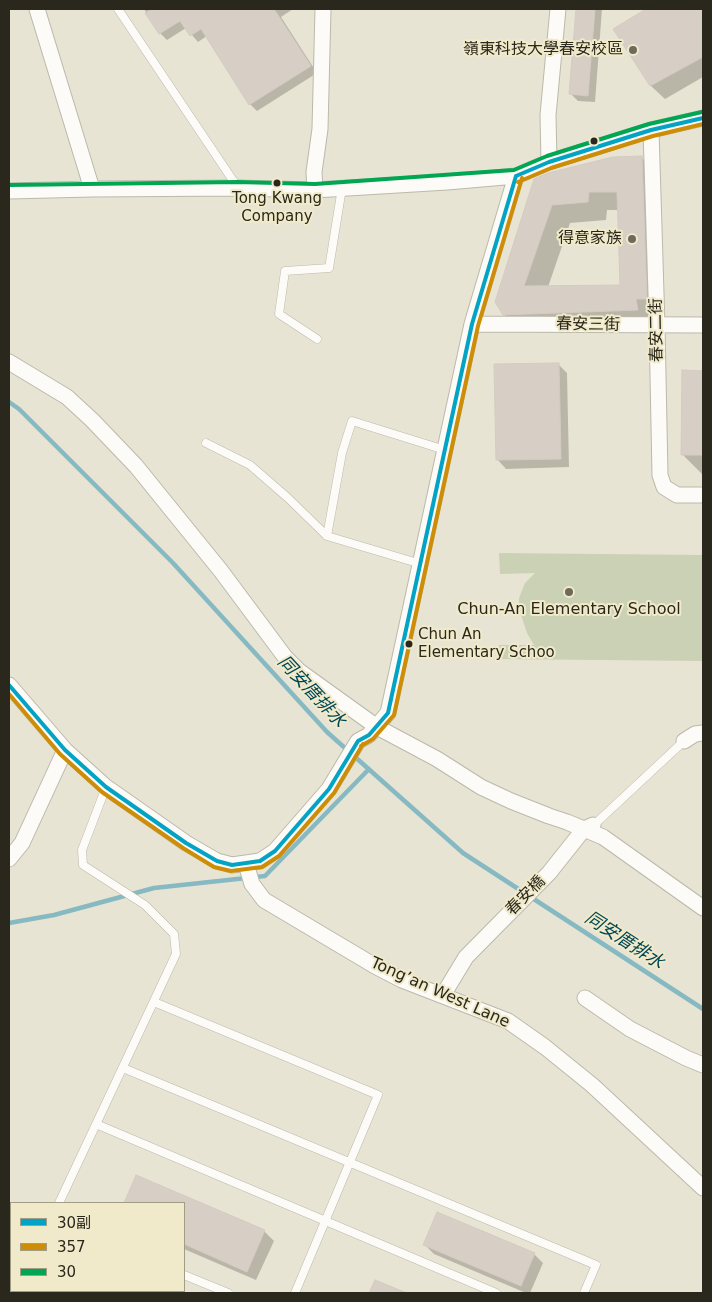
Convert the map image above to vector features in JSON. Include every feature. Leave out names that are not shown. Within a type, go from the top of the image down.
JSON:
[{"type":"street","points":[[37,9],[92,189]]},
{"type":"street","points":[[315,190],[314,172],[320,129],[323,9]]},
{"type":"street","points":[[549,162],[548,115],[558,9]]},
{"type":"street","points":[[9,191],[238,188],[315,190],[516,176],[549,162],[651,130],[703,118]]},
{"type":"street","name":"春安二街","points":[[651,130],[660,475],[664,488],[676,495],[703,495]]},
{"type":"street","points":[[9,685],[65,750],[106,787],[186,843],[217,860],[232,865],[260,861],[275,851],[328,789],[358,742],[369,735],[388,713],[472,324],[516,176]]},
{"type":"street","name":"春安三街","points":[[472,324],[703,325]]},
{"type":"street","points":[[9,362],[67,397],[136,466],[221,571],[285,657],[299,671],[377,727],[437,759],[481,787],[549,816],[590,826],[703,908]]},
{"type":"street","points":[[684,742],[695,734],[703,733]]},
{"type":"street","points":[[9,859],[22,843],[65,750]]},
{"type":"street","name":"春安橋","points":[[443,995],[466,957],[549,873],[590,826]]},
{"type":"street","name":"Tong’an West Lane","points":[[246,864],[252,884],[264,900],[402,980],[508,1020],[592,1085],[703,1188]]},
{"type":"street","points":[[585,998],[630,1029],[703,1065]]},
{"type":"lane","points":[[118,9],[238,188]]},
{"type":"lane","points":[[317,339],[279,314],[285,271],[329,268],[342,188]]},
{"type":"lane","points":[[328,536],[342,453],[352,422],[445,450]]},
{"type":"lane","points":[[206,443],[250,465],[328,536],[421,564]]},
{"type":"lane","points":[[590,826],[684,742]]},
{"type":"lane","points":[[59,1202],[176,954],[174,934],[145,905],[83,865],[82,850],[106,787]]},
{"type":"lane","points":[[154,1002],[378,1095],[294,1293]]},
{"type":"lane","points":[[123,1068],[596,1265],[584,1293]]},
{"type":"lane","points":[[96,1124],[496,1293]]},
{"type":"lane","points":[[185,1274],[228,1293]]},
{"type":"green space","points":[[499,553],[703,555],[703,661],[498,659],[499,645],[534,645],[527,633],[519,609],[519,598],[525,583],[535,573],[500,574]]},
{"type":"building","points":[[152,9],[274,9],[311,66],[249,105],[201,29],[190,36],[180,21],[159,34],[145,13]]},
{"type":"building","points":[[576,9],[595,9],[588,96],[569,94]]},
{"type":"building","points":[[646,9],[703,9],[703,57],[650,86],[613,29]]},
{"type":"building","name":"得意家族","points":[[642,156],[647,299],[636,299],[638,310],[503,315],[495,302],[534,179],[548,173],[613,157]],"holes":[[[589,192],[617,192],[620,285],[524,286],[552,205],[588,202]]]},
{"type":"building","points":[[559,363],[561,459],[496,460],[494,364]]},
{"type":"building","points":[[682,370],[703,371],[703,455],[681,455]]},
{"type":"building","points":[[136,1175],[265,1230],[247,1272],[185,1244],[185,1202],[124,1202]]},
{"type":"building","points":[[437,1212],[535,1253],[521,1286],[423,1245]]},
{"type":"building","points":[[375,1280],[407,1293],[369,1293]]},
{"type":"waterway","name":"同安厝排水","points":[[9,402],[19,409],[173,563],[327,732],[463,853],[703,1009]]},
{"type":"waterway","points":[[9,923],[54,915],[154,888],[265,876],[369,769]]},
{"type":"transit line","name":"30","points":[[9,185],[238,182],[315,184],[514,170],[547,156],[649,124],[702,112]]},
{"type":"transit line","name":"30副","points":[[516,176],[549,162],[651,130],[703,118]]},
{"type":"transit line","name":"357","points":[[518,182],[551,168],[653,136],[703,124]]},
{"type":"transit line","name":"30副","points":[[358,741],[369,735],[388,713],[472,324],[516,176]]},
{"type":"transit line","name":"357","points":[[361,746],[373,739],[394,715],[478,326],[522,178]]},
{"type":"transit line","name":"30副","points":[[9,685],[65,750],[106,787],[186,843],[217,861],[232,865],[260,861],[275,851],[329,789],[358,741]]},
{"type":"transit line","name":"357","points":[[9,694],[60,754],[102,792],[214,867],[231,871],[262,867],[279,856],[334,793],[363,744]]},
{"type":"place","name":"嶺東科技大學春安校區","points":[[633,50]]},
{"type":"place","name":"Tong Kwang Company","points":[[277,183]]},
{"type":"place","name":"得意家族","points":[[632,239]]},
{"type":"place","name":"Chun-An Elementary School","points":[[569,592]]},
{"type":"place","name":"Chun An Elementary Schoo","points":[[409,644]]}]
